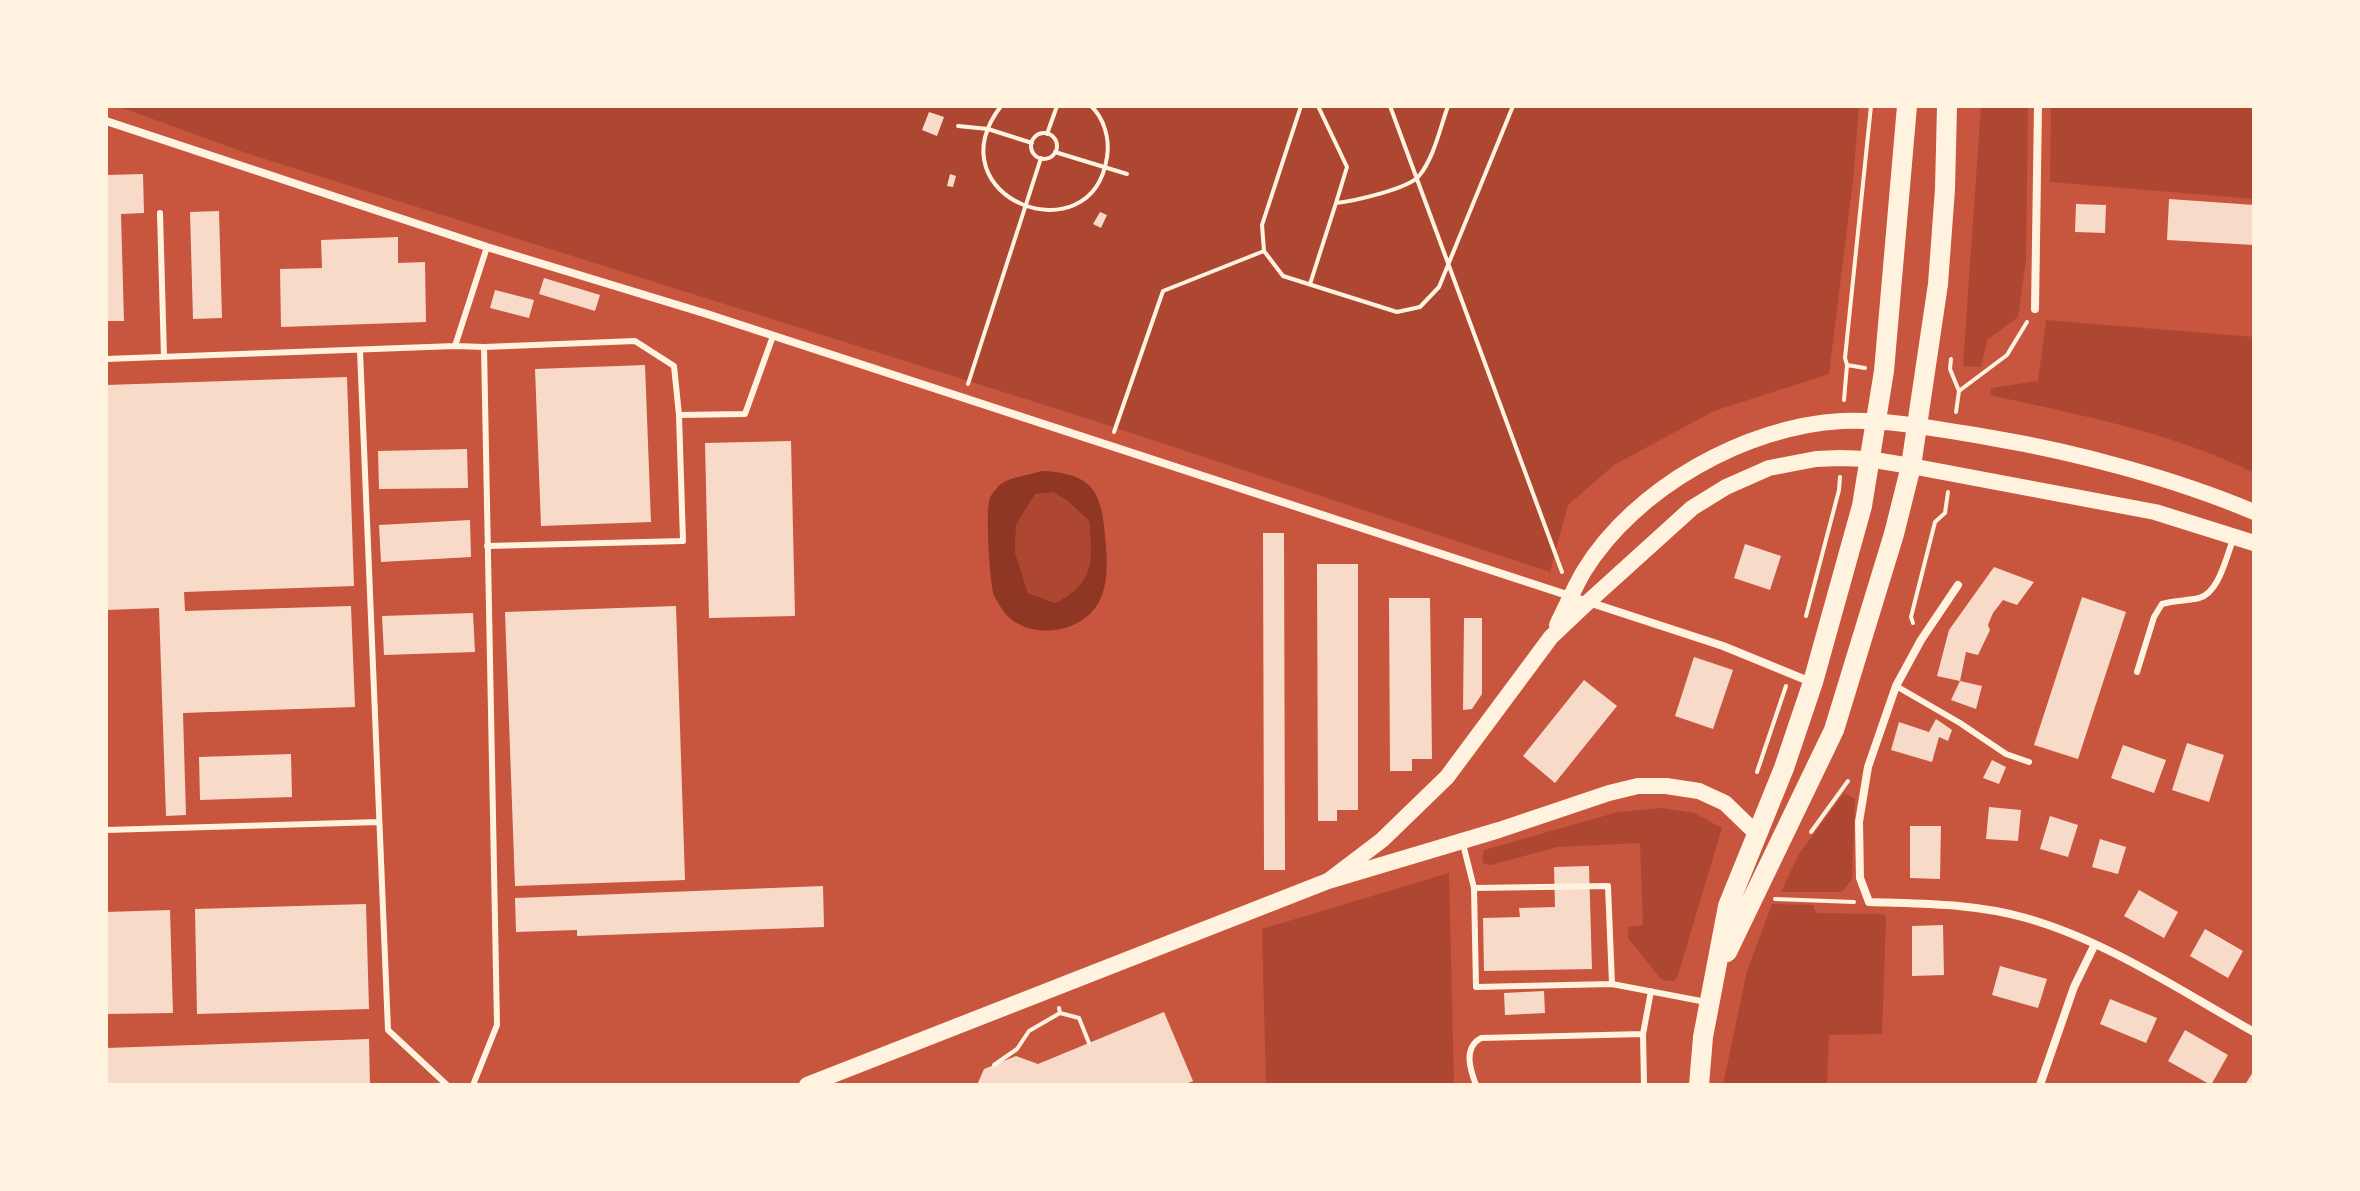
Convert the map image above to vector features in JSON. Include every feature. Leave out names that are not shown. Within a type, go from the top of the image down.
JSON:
[{"type":"main road","points":[[1699,1085],[1709,1002],[1728,906],[1784,768],[1813,682],[1862,506],[1884,371],[1907,106]]},
{"type":"main road","points":[[1713,981],[1834,730],[1887,559],[1911,466],[1938,284],[1947,106]]},
{"type":"main road","points":[[1579,600],[1584,570],[1624,520],[1678,478],[1722,452],[1769,434],[1823,423],[1874,422],[1954,431],[2042,446],[2142,474],[2254,512]]},
{"type":"main road","points":[[1328,881],[1382,840],[1447,777],[1579,600],[1692,508],[1726,487],[1769,468],[1816,459],[1868,459],[2155,512],[2254,543]]},
{"type":"main road","points":[[807,1085],[1328,881],[1609,793],[1638,786],[1699,791],[1725,803],[1757,834]]},
{"type":"street","points":[[2035,309],[2038,106]]},
{"type":"street","points":[[106,121],[1723,646],[1813,682]]},
{"type":"street","points":[[1958,585],[1921,640],[1896,686],[1868,767],[1859,822],[1860,878],[1869,902],[1962,906],[2009,914],[2064,931],[2095,944],[2254,1032]]},
{"type":"street","points":[[2040,1085],[2074,987],[2095,944]]},
{"type":"lane","points":[[160,213],[164,357]]},
{"type":"lane","points":[[455,346],[487,247]]},
{"type":"lane","points":[[679,415],[745,414],[773,336]]},
{"type":"lane","points":[[106,359],[635,341],[674,366],[679,415],[683,541],[487,546]]},
{"type":"lane","points":[[473,1085],[497,1025],[484,347]]},
{"type":"lane","points":[[360,351],[388,1030],[447,1085]]},
{"type":"lane","points":[[2137,672],[2154,617],[2162,604],[2200,598],[2212,591],[2234,536]]},
{"type":"lane","points":[[1896,686],[2006,754],[2029,762]]},
{"type":"lane","points":[[106,830],[379,822]]},
{"type":"lane","points":[[1462,840],[1474,888],[1476,987],[1612,984],[1709,1002]]},
{"type":"lane","points":[[1474,888],[1608,886],[1612,984]]},
{"type":"lane","points":[[1644,1085],[1643,1034],[1651,991]]},
{"type":"lane","points":[[1476,1085],[1471,1072],[1469,1049],[1481,1038],[1643,1034]]},
{"type":"path","points":[[1001,106],[991,119],[984,140],[985,161],[993,181],[1006,197],[1025,207],[1045,211],[1065,208],[1082,199],[1096,185],[1105,167],[1108,148],[1105,128],[1091,106]]},
{"type":"path","points":[[1047,134],[1057,106]]},
{"type":"path","points":[[1301,106],[1262,225],[1264,251],[1283,276],[1397,312],[1420,307],[1439,287],[1513,106]]},
{"type":"path","points":[[1310,284],[1347,167],[1318,106]]},
{"type":"path","points":[[1390,106],[1579,600]]},
{"type":"path","points":[[1336,203],[1364,199],[1418,178],[1429,158],[1448,106]]},
{"type":"path","points":[[1847,365],[1845,358],[1871,106]]},
{"type":"path","points":[[958,126],[988,129],[1032,143]]},
{"type":"path","points":[[1040,134],[1047,134],[1055,139],[1055,152],[1049,158],[1041,158],[1032,151],[1032,143],[1040,134]]},
{"type":"path","points":[[1055,152],[1127,174]]},
{"type":"path","points":[[963,398],[1041,158]]},
{"type":"path","points":[[1109,445],[1163,291],[1264,251]]},
{"type":"path","points":[[1954,431],[1959,391],[2007,355],[2035,309]]},
{"type":"path","points":[[1921,640],[1911,617],[1935,522],[1945,513],[1949,475]]},
{"type":"path","points":[[1806,839],[1858,768],[1868,767]]},
{"type":"path","points":[[1755,893],[1770,899],[1869,902]]},
{"type":"path","points":[[1054,986],[1060,1013]]},
{"type":"path","points":[[994,1065],[1017,1049],[1029,1031],[1060,1013],[1079,1018],[1089,1043]]},
{"type":"shaded area","points":[[117,106],[1859,106],[1829,374],[1714,411],[1614,465],[1568,505],[1550,572],[1092,420],[249,154]]},
{"type":"shaded area","points":[[1981,106],[2028,106],[2026,260],[2018,317],[1987,340],[1981,367],[1963,366]]},
{"type":"shaded area","points":[[2051,106],[2254,106],[2254,199],[2050,182]]},
{"type":"shaded area","points":[[2046,320],[2254,337],[2254,473],[2191,446],[2158,436],[1990,395],[1991,388],[2038,381]]},
{"type":"shaded area","points":[[1041,471],[1075,477],[1093,490],[1102,513],[1106,553],[1104,587],[1092,612],[1080,621],[1052,630],[1022,626],[1010,618],[995,598],[991,576],[988,530],[990,498],[1005,482]],"holes":[[[1053,492],[1068,501],[1089,521],[1091,559],[1078,587],[1055,603],[1028,593],[1015,553],[1016,525],[1035,494]]]},
{"type":"shaded area","points":[[1053,491],[1089,521],[1091,548],[1085,579],[1078,588],[1055,603],[1028,593],[1015,553],[1016,525],[1035,494]]},
{"type":"shaded area","points":[[1844,793],[1855,799],[1852,879],[1842,892],[1781,892],[1799,854]]},
{"type":"shaded area","points":[[1662,808],[1694,813],[1722,828],[1674,981],[1660,978],[1628,938],[1628,927],[1643,925],[1640,843],[1557,847],[1491,865],[1484,864],[1482,859],[1484,850],[1618,812]]},
{"type":"shaded area","points":[[1449,873],[1454,1085],[1266,1085],[1262,929]]},
{"type":"shaded area","points":[[1772,904],[1813,905],[1816,913],[1884,914],[1886,918],[1882,1034],[1829,1035],[1827,1085],[1723,1085],[1747,971]]},
{"type":"building","points":[[929,112],[944,117],[937,136],[922,130]]},
{"type":"building","points":[[143,174],[144,213],[121,214],[124,321],[106,321],[106,175]]},
{"type":"building","points":[[950,174],[956,176],[953,187],[947,186]]},
{"type":"building","points":[[2169,199],[2254,205],[2254,245],[2167,240]]},
{"type":"building","points":[[2076,204],[2106,205],[2105,233],[2075,232]]},
{"type":"building","points":[[219,211],[222,318],[193,319],[190,212]]},
{"type":"building","points":[[1100,212],[1107,215],[1101,228],[1093,224]]},
{"type":"building","points":[[398,237],[398,263],[425,262],[426,322],[281,327],[280,269],[322,268],[321,240]]},
{"type":"building","points":[[544,278],[600,295],[595,311],[539,294]]},
{"type":"building","points":[[495,290],[534,300],[529,318],[490,308]]},
{"type":"building","points":[[645,365],[651,522],[541,526],[535,369]]},
{"type":"building","points":[[347,377],[354,586],[184,592],[185,611],[351,606],[355,707],[183,713],[186,815],[166,816],[159,608],[106,610],[106,385]]},
{"type":"building","points":[[791,441],[795,616],[709,618],[705,443]]},
{"type":"building","points":[[467,449],[468,488],[379,489],[378,451]]},
{"type":"building","points":[[470,520],[471,557],[381,562],[379,525]]},
{"type":"building","points":[[1263,533],[1284,533],[1285,870],[1264,870]]},
{"type":"building","points":[[1745,544],[1781,556],[1770,590],[1734,578]]},
{"type":"building","points":[[1317,564],[1358,564],[1358,810],[1337,810],[1337,821],[1318,821]]},
{"type":"building","points":[[1994,567],[2034,582],[2017,605],[2003,600],[1993,613],[1988,625],[1990,630],[1978,655],[1966,652],[1960,681],[1937,676],[1949,630]]},
{"type":"building","points":[[2082,597],[2126,612],[2078,759],[2034,745]]},
{"type":"building","points":[[1389,598],[1430,598],[1432,759],[1412,759],[1412,771],[1390,771]]},
{"type":"building","points":[[676,606],[685,880],[515,886],[505,612]]},
{"type":"building","points":[[473,613],[475,652],[384,655],[382,616]]},
{"type":"building","points":[[1464,618],[1482,618],[1482,694],[1472,709],[1463,710]]},
{"type":"building","points":[[1694,657],[1733,670],[1713,729],[1675,716]]},
{"type":"building","points":[[1584,680],[1617,706],[1555,783],[1523,756]]},
{"type":"building","points":[[1960,681],[1982,686],[1976,709],[1951,700]]},
{"type":"building","points":[[1936,719],[1952,730],[1948,741],[1939,737],[1932,762],[1891,750],[1899,722],[1929,732]]},
{"type":"building","points":[[2187,743],[2224,755],[2209,802],[2172,790]]},
{"type":"building","points":[[2123,745],[2166,760],[2154,793],[2111,778]]},
{"type":"building","points":[[291,754],[292,797],[200,800],[199,757]]},
{"type":"building","points":[[1992,760],[2006,767],[1999,784],[1983,778]]},
{"type":"building","points":[[1989,807],[2021,810],[2018,841],[1986,839]]},
{"type":"building","points":[[2050,816],[2078,825],[2068,857],[2040,849]]},
{"type":"building","points":[[1910,826],[1941,826],[1940,879],[1910,878]]},
{"type":"building","points":[[2100,839],[2126,847],[2118,874],[2092,867]]},
{"type":"building","points":[[1589,866],[1592,969],[1484,971],[1483,918],[1520,917],[1519,908],[1555,907],[1554,867]]},
{"type":"building","points":[[823,886],[824,927],[577,936],[577,930],[516,932],[515,898]]},
{"type":"building","points":[[2139,890],[2178,912],[2164,938],[2124,916]]},
{"type":"building","points":[[366,904],[369,1009],[197,1014],[195,909]]},
{"type":"building","points":[[170,910],[173,1013],[106,1014],[106,912]]},
{"type":"building","points":[[1943,925],[1944,975],[1912,976],[1912,926]]},
{"type":"building","points":[[2205,929],[2243,951],[2228,978],[2190,956]]},
{"type":"building","points":[[2000,966],[2047,979],[2038,1008],[1992,995]]},
{"type":"building","points":[[1544,991],[1545,1013],[1505,1015],[1504,993]]},
{"type":"building","points":[[2110,999],[2157,1018],[2146,1043],[2100,1024]]},
{"type":"building","points":[[1164,1012],[1193,1081],[1183,1085],[977,1085],[984,1069],[1016,1056],[1038,1064]]},
{"type":"building","points":[[2185,1030],[2228,1055],[2211,1085],[2168,1061]]},
{"type":"building","points":[[369,1039],[370,1085],[106,1085],[106,1048]]},
{"type":"building","points":[[2254,1070],[2254,1085],[2245,1085]]}]
